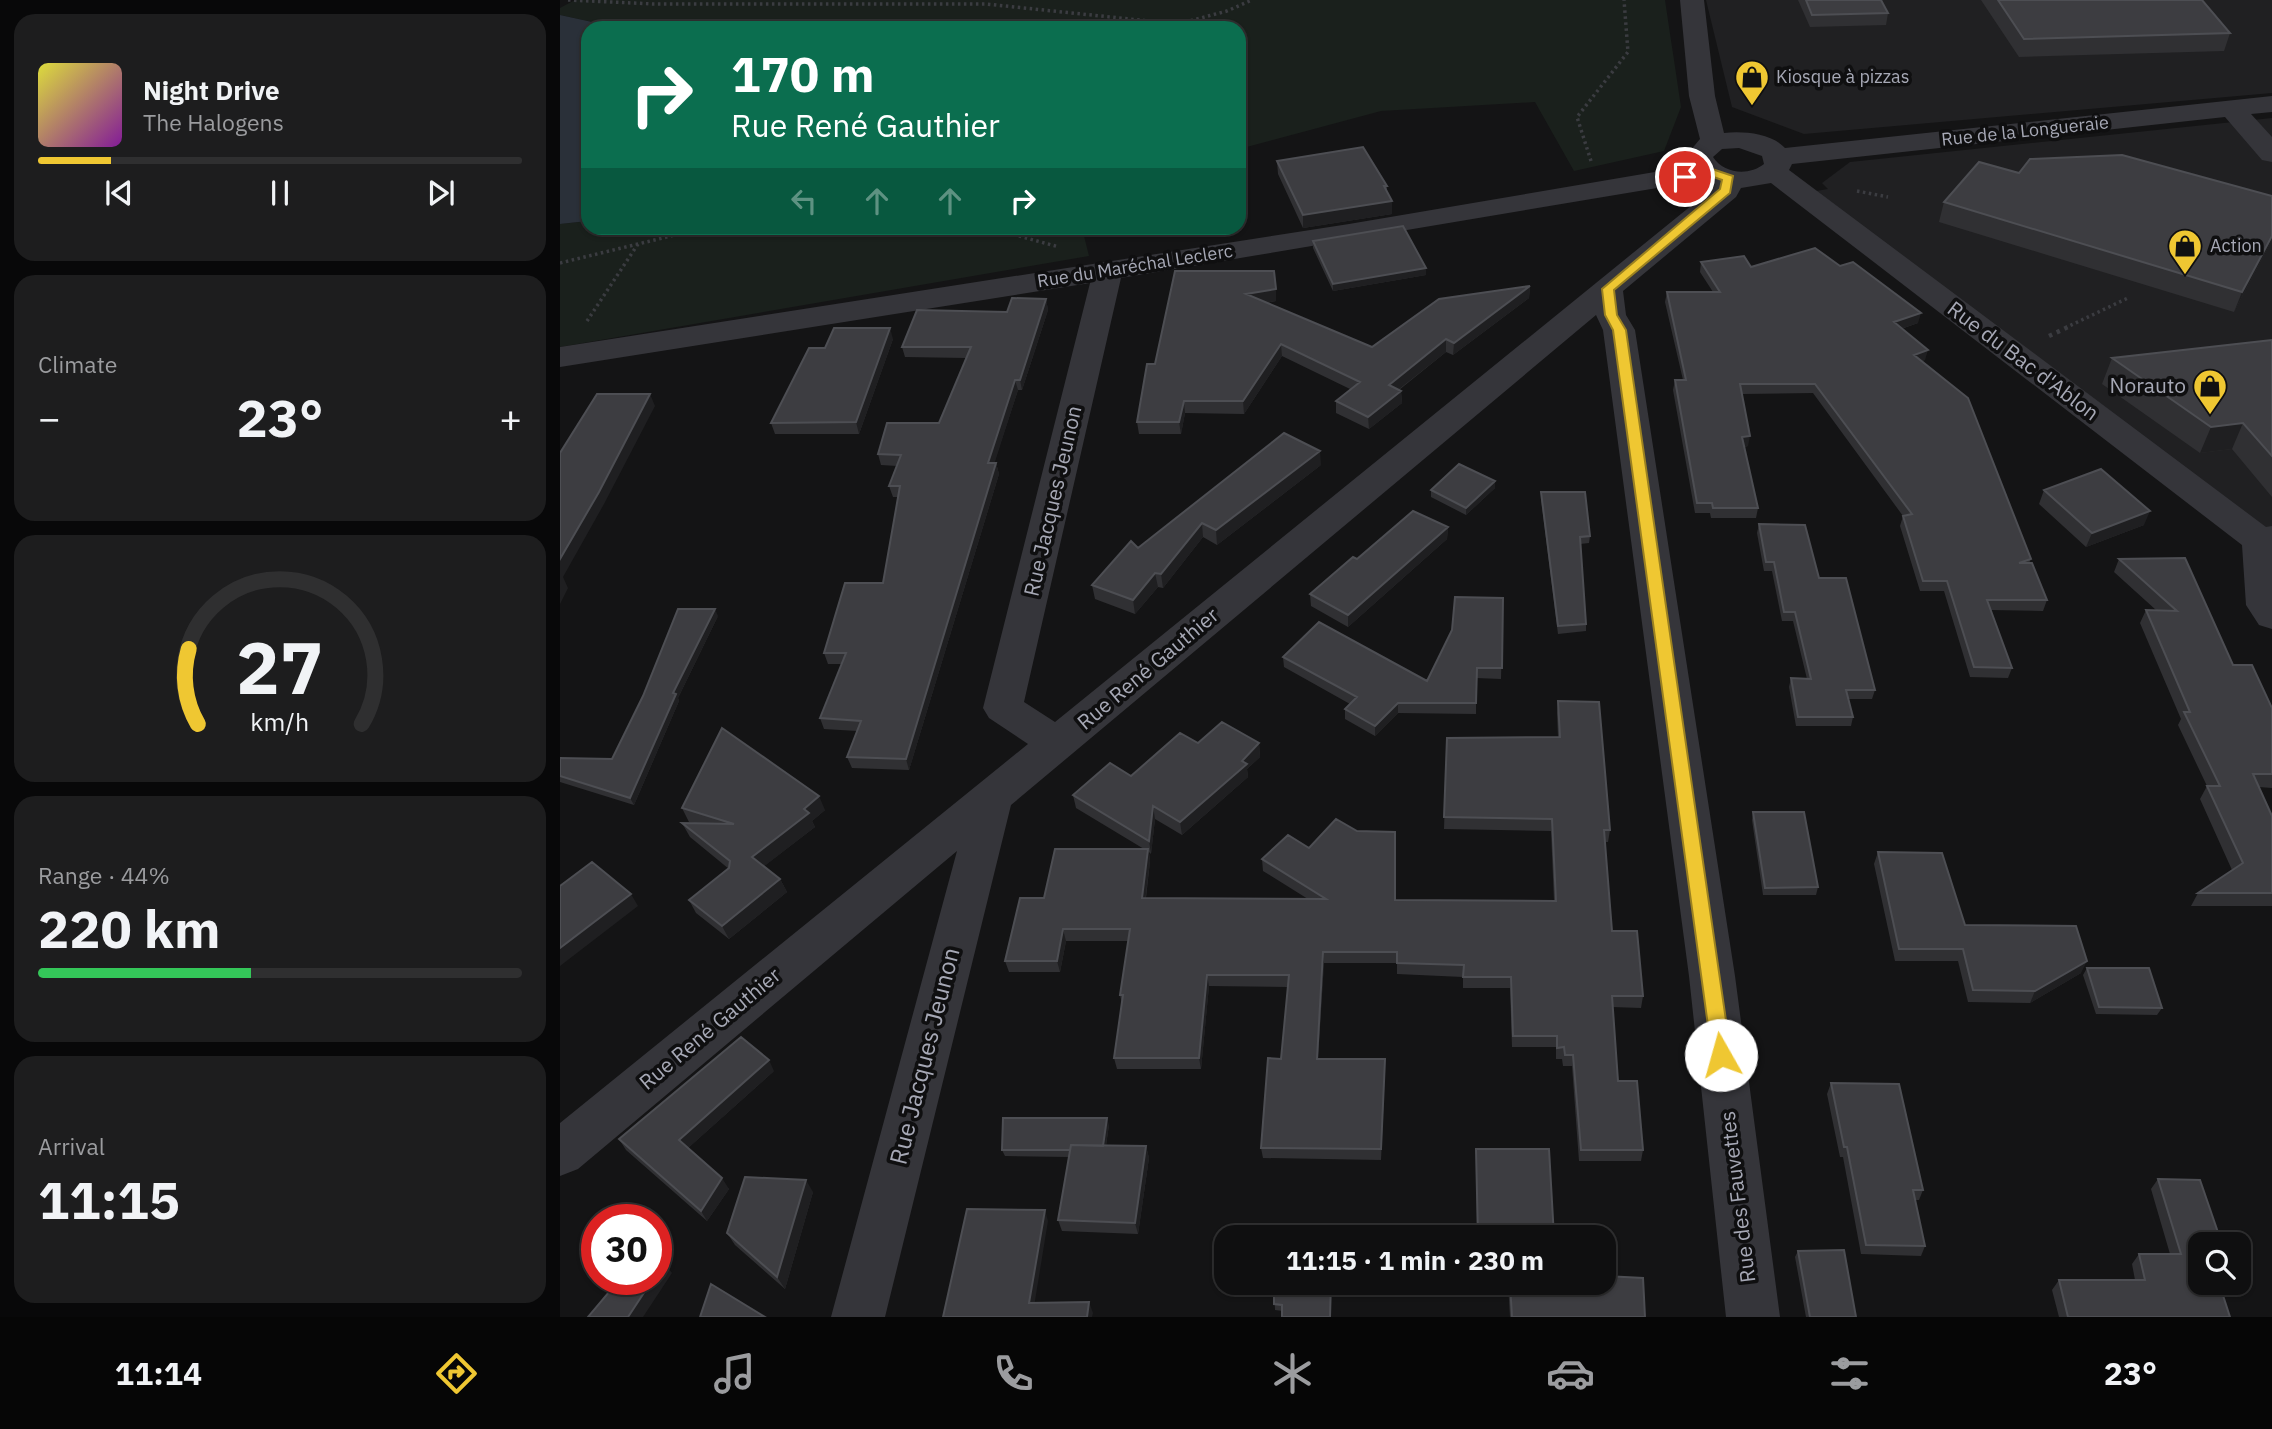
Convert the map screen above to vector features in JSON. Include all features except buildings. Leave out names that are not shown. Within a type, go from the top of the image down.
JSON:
[{"type":"street","points":[[1692,0],[1706,110],[1718,164]]},
{"type":"street","name":"Rue de la Longueraie","points":[[1718,164],[1755,180],[1776,164],[2272,104]]},
{"type":"street","points":[[2231,107],[2272,154]]},
{"type":"street","name":"Rue du Bac d'Ablon","points":[[1718,164],[1739,140],[1772,150],[1776,164],[2013,353],[2268,542]]},
{"type":"street","name":"Rue du Maréchal Leclerc","points":[[561,359],[1349,233],[1718,164]]},
{"type":"street","name":"Rue René Gauthier","points":[[560,1153],[1726,191],[1718,164]]},
{"type":"street","name":"Rue Jacques Jeunon","points":[[1058,744],[1003,708],[1091,273]]},
{"type":"street","name":"Rue des Fauvettes","points":[[1608,289],[1611,315],[1619,330],[1710,962],[1753,1317]]},
{"type":"street","points":[[2268,542],[2265,605],[2272,616]]},
{"type":"street","name":"Rue Jacques Jeunon","points":[[858,1317],[993,794]]},
{"type":"path","points":[[568,0],[654,4],[986,4],[1134,21]]},
{"type":"path","points":[[1194,21],[1252,0]]},
{"type":"path","points":[[1591,163],[1577,117],[1628,52],[1624,0]]},
{"type":"path","points":[[560,262],[685,235]]},
{"type":"path","points":[[1018,235],[1054,244],[1091,273]]},
{"type":"path","points":[[561,359],[638,244]]},
{"type":"path","points":[[2013,353],[2130,297]]},
{"type":"shaded area","points":[[575,0],[1665,0],[1681,107],[1664,151],[1574,171],[1535,102],[1381,111],[1246,147],[1246,21],[588,21],[560,15],[560,8]]},
{"type":"shaded area","points":[[1706,0],[2272,0],[2272,93],[1804,134],[1732,107]]},
{"type":"shaded area","points":[[560,15],[588,21],[581,21],[581,222],[560,224]]},
{"type":"shaded area","points":[[2272,118],[2272,556],[1799,194],[1828,189],[1822,183],[1850,162]]},
{"type":"shaded area","points":[[581,222],[581,235],[1084,235],[1089,256],[560,347],[560,224]]},
{"type":"place","name":"Kiosque à pizzas","points":[[1752,107]]},
{"type":"place","name":"Action","points":[[2185,276]]},
{"type":"place","name":"Norauto","points":[[2210,416]]},
{"type":"route","points":[[1685,177],[1709,172],[1729,178],[1726,191],[1608,289],[1611,315],[1619,330],[1721,1055]]}]
